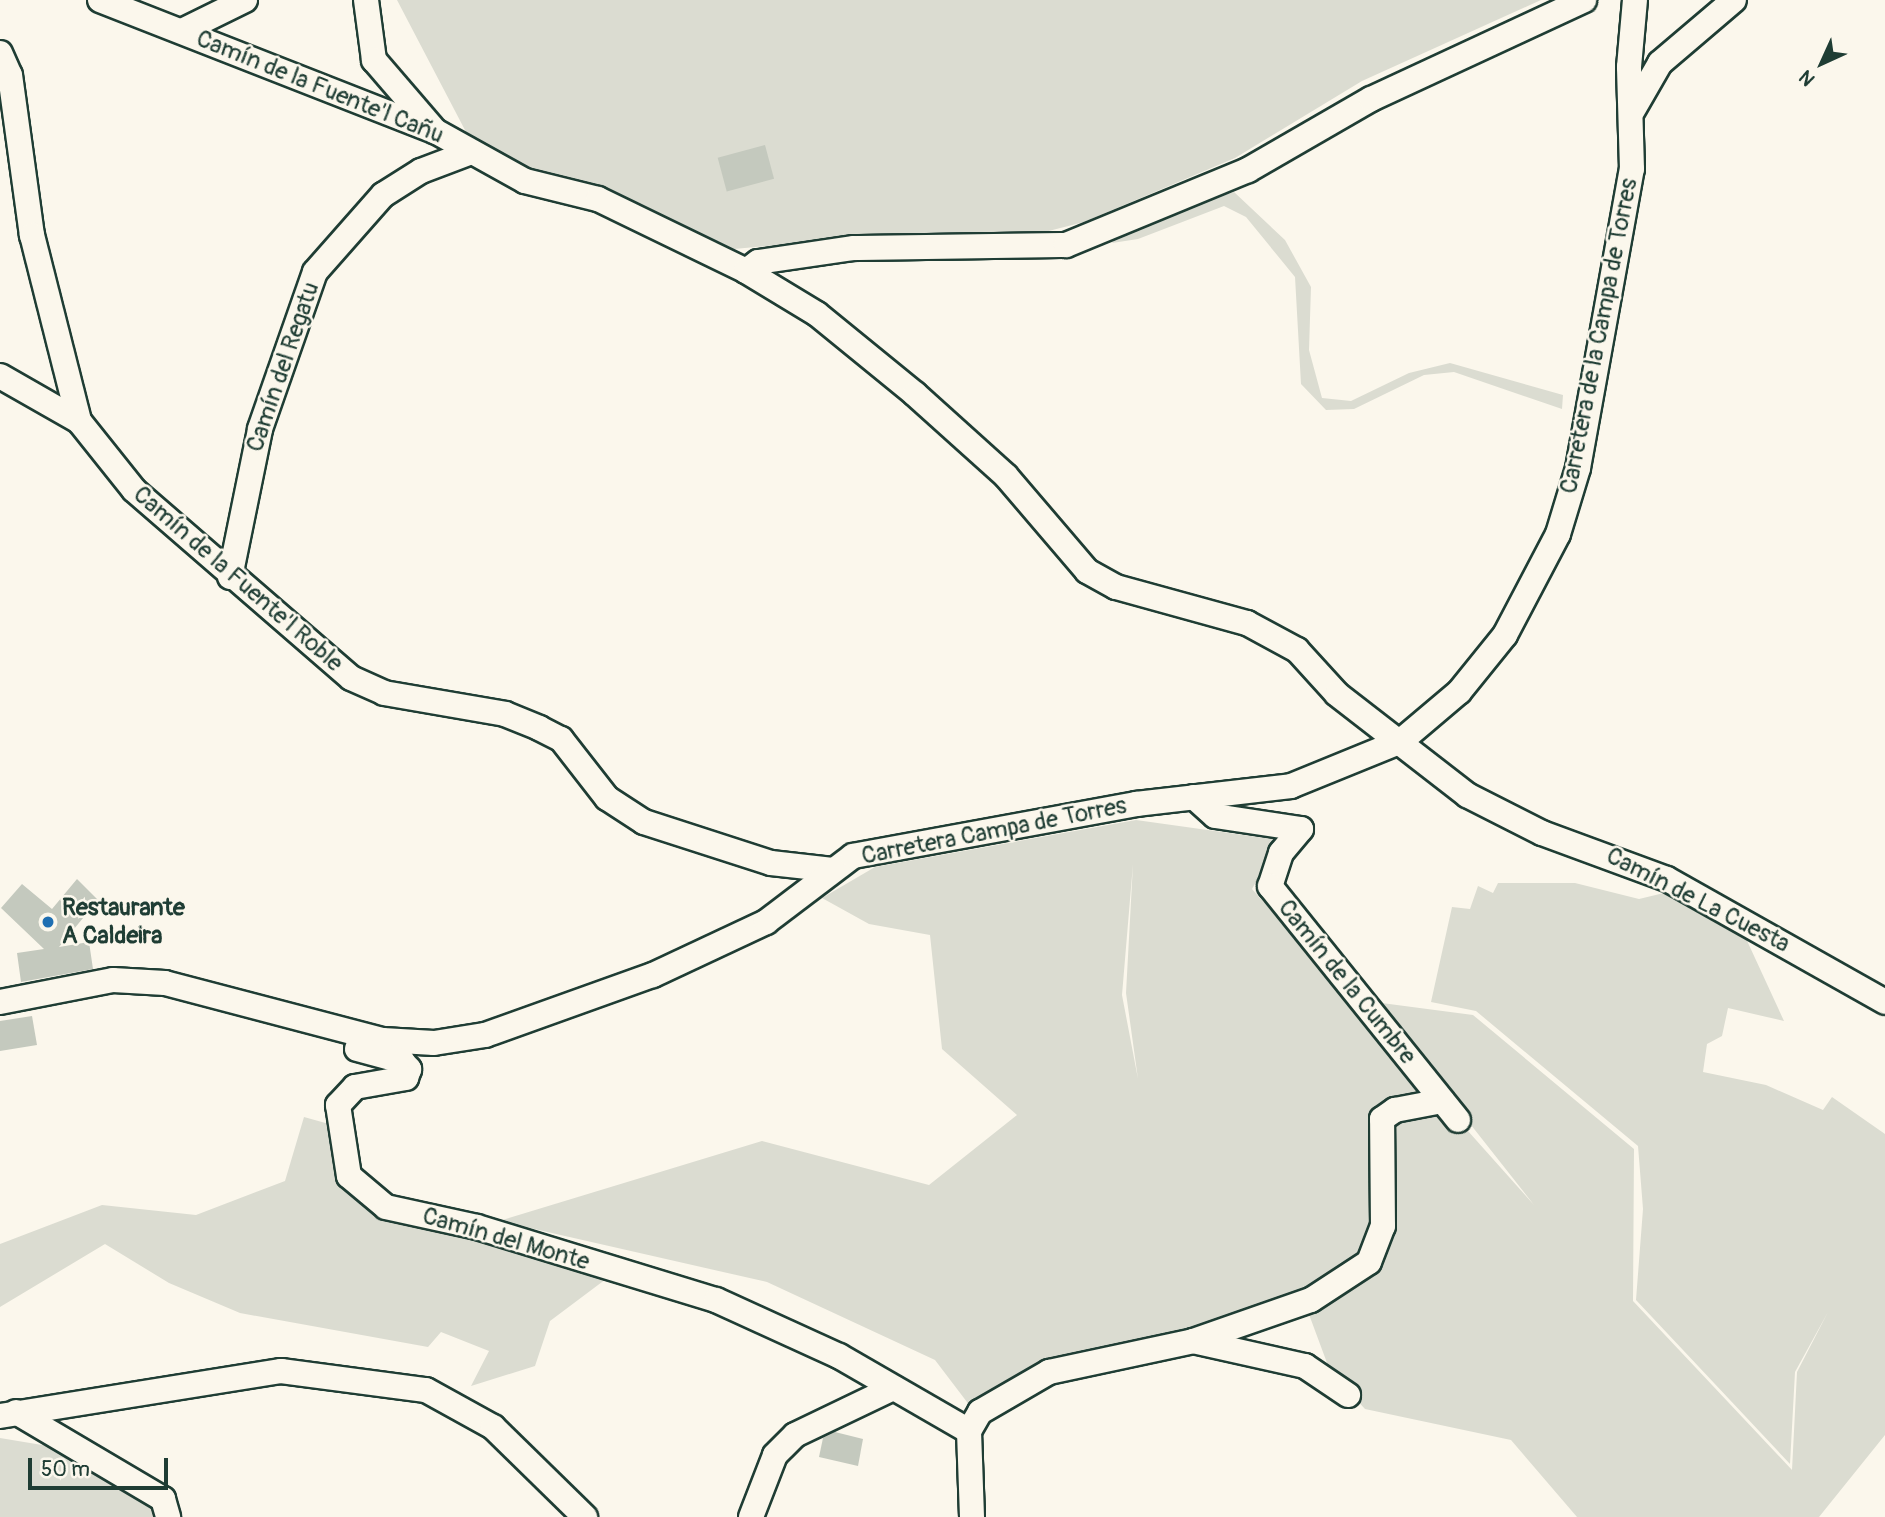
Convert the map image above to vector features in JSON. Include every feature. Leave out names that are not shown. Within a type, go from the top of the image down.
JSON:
[{"type":"street","name":"Camín de la Fuente'l Cañu","points":[[100,0],[184,30],[435,131],[526,181],[598,199],[746,271],[817,314],[915,394],[1006,476],[1087,571],[1116,587],[1247,623],[1287,645],[1337,694],[1401,741]]},
{"type":"street","points":[[184,30],[245,0]]},
{"type":"street","points":[[366,0],[374,60],[435,131]]},
{"type":"street","points":[[746,271],[758,262],[855,248],[1066,245],[1248,170],[1371,99],[1584,0]]},
{"type":"street","name":"Carretera de la Campa de Torres","points":[[1401,741],[1459,692],[1505,635],[1558,534],[1578,468],[1621,240],[1633,110],[1629,67],[1635,0]]},
{"type":"street","points":[[1633,110],[1660,62],[1734,0]]},
{"type":"street","name":"Camín de la Fuente'l Roble","points":[[0,53],[9,75],[32,235],[79,421],[134,490],[230,576],[351,678],[384,693],[505,714],[561,739],[607,798],[644,822],[771,863],[833,870]]},
{"type":"street","name":"Camín del Regatu","points":[[230,576],[260,429],[314,272],[383,195],[471,152]]},
{"type":"street","points":[[0,376],[79,421]]},
{"type":"street","name":"Carretera Campa de Torres","points":[[0,1002],[113,981],[165,983],[338,1030],[434,1043],[485,1035],[653,975],[754,928],[853,856],[1194,797],[1291,786],[1401,741]]},
{"type":"street","name":"Camín de La Cuesta","points":[[1401,741],[1467,795],[1542,833],[1667,879],[1885,1002]]},
{"type":"street","name":"Camín de la Cumbre","points":[[1193,1341],[1311,1300],[1369,1262],[1384,1226],[1382,1119],[1395,1110],[1450,1111],[1270,886],[1281,853],[1301,829],[1216,816],[1194,797]]},
{"type":"street","name":"Camín del Monte","points":[[338,1030],[356,1049],[402,1061],[409,1069],[407,1078],[355,1087],[338,1105],[349,1176],[362,1191],[386,1207],[477,1227],[716,1300],[893,1388]]},
{"type":"street","points":[[972,1517],[969,1431],[980,1412],[1049,1372],[1193,1341],[1305,1366],[1348,1395]]},
{"type":"street","points":[[8,1414],[281,1371],[426,1390],[494,1427],[584,1517]]},
{"type":"street","points":[[751,1517],[775,1455],[795,1435],[893,1388],[969,1431]]},
{"type":"street","points":[[8,1414],[163,1499],[168,1517]]},
{"type":"shaded area","points":[[397,0],[1541,0],[1362,81],[1235,158],[1084,222],[1025,237],[831,240],[712,251],[516,166],[466,132]]},
{"type":"shaded area","points":[[1234,192],[1285,240],[1311,287],[1309,350],[1322,398],[1351,401],[1409,373],[1450,363],[1563,395],[1562,409],[1454,372],[1424,375],[1354,409],[1326,410],[1301,384],[1295,277],[1246,217],[1224,206],[1138,239],[1112,243],[1126,228]]},
{"type":"shaded area","points":[[1136,820],[1279,840],[1252,889],[1534,1205],[1374,1002],[1473,1015],[1634,1149],[1633,1301],[1792,1470],[1797,1372],[1828,1312],[1795,1372],[1790,1464],[1636,1300],[1643,1209],[1638,1146],[1476,1011],[1431,1002],[1452,907],[1470,909],[1478,886],[1493,893],[1498,883],[1575,883],[1639,899],[1668,892],[1743,932],[1784,1021],[1728,1008],[1722,1036],[1707,1044],[1703,1072],[1766,1085],[1823,1110],[1832,1097],[1885,1134],[1885,1435],[1819,1517],[1577,1517],[1511,1440],[1365,1409],[1330,1371],[1307,1309],[970,1406],[935,1360],[767,1282],[499,1221],[762,1141],[929,1185],[1017,1115],[942,1049],[930,935],[869,924],[822,898],[875,867]],"holes":[[[1133,864],[1126,993],[1138,1079],[1122,995]]]},
{"type":"shaded area","points":[[304,1117],[329,1124],[335,1169],[379,1213],[606,1279],[550,1321],[535,1366],[471,1386],[489,1351],[441,1332],[428,1347],[240,1313],[169,1283],[105,1244],[0,1307],[0,1244],[102,1205],[196,1215],[285,1181]]},
{"type":"shaded area","points":[[0,1438],[66,1449],[160,1506],[160,1517],[0,1517]]},
{"type":"building","points":[[765,145],[774,179],[727,191],[718,158]]},
{"type":"building","name":"Restaurante A Caldeira","points":[[77,879],[98,900],[59,947],[89,942],[93,969],[21,982],[17,953],[44,949],[1,908],[22,884],[52,909]]},
{"type":"building","points":[[32,1016],[37,1045],[0,1051],[0,1021]]},
{"type":"building","points":[[835,1432],[863,1439],[858,1466],[819,1457],[823,1438]]},
{"type":"place","name":"Restaurante A Caldeira","points":[[48,922]]}]
